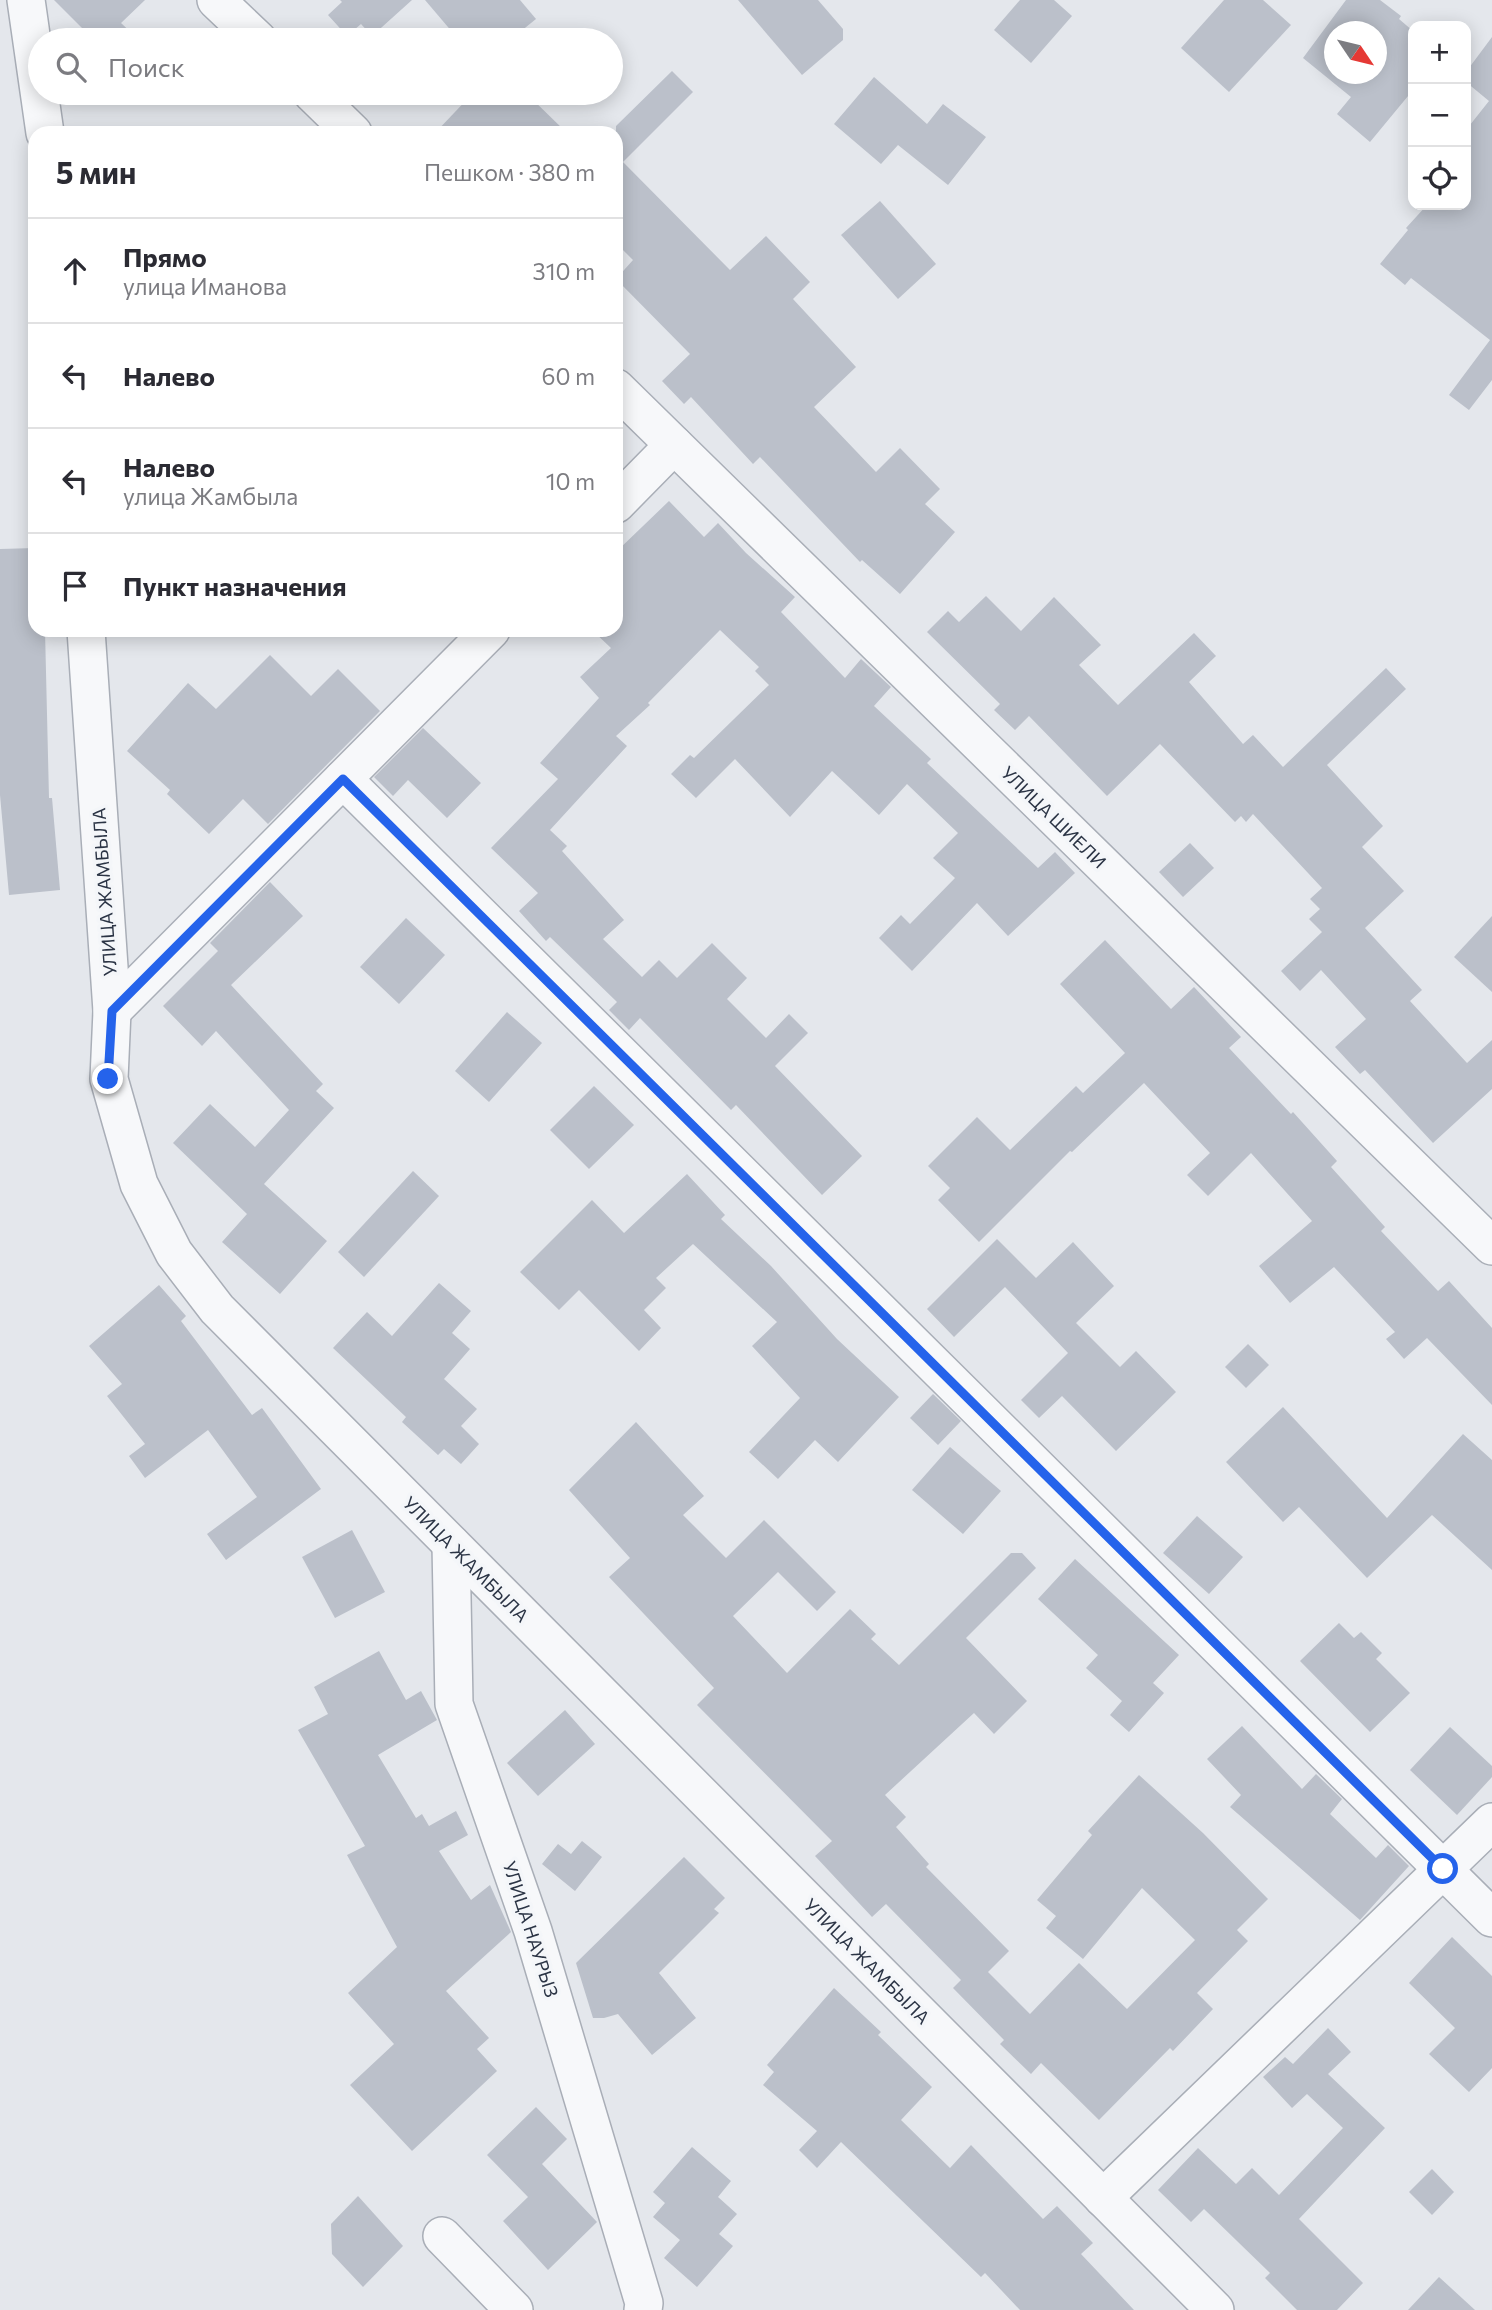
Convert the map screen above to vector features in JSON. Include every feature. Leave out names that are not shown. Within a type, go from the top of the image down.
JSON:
[{"type":"street","points":[[26,0],[30,28]]},
{"type":"street","points":[[216,0],[245,28]]},
{"type":"street","points":[[41,105],[44,126]]},
{"type":"street","points":[[324,105],[346,126]]},
{"type":"street","name":"УЛИЦА ШИЕЛИ","points":[[623,395],[1492,1247]]},
{"type":"street","points":[[623,497],[674,445]]},
{"type":"street","name":"УЛИЦА ЖАМБЫЛА","points":[[86,637],[112,1011],[108,1079],[139,1184],[174,1253],[217,1309],[1215,2310]]},
{"type":"street","points":[[112,1011],[484,637]]},
{"type":"street","points":[[343,779],[1492,1918]]},
{"type":"street","name":"УЛИЦА НАУРЫЗ","points":[[451,1544],[454,1704],[533,1931],[644,2303],[643,2310]]},
{"type":"street","points":[[1104,2198],[1492,1822]]},
{"type":"street","points":[[442,2236],[514,2310]]},
{"type":"building","points":[[54,0],[145,0],[121,23],[126,28],[82,28]]},
{"type":"building","points":[[340,0],[412,0],[381,28],[365,28],[361,24],[356,28],[340,28],[328,15],[342,2]]},
{"type":"building","points":[[425,0],[520,0],[536,19],[525,28],[449,28]]},
{"type":"building","points":[[738,0],[818,0],[843,29],[843,40],[802,75]]},
{"type":"building","points":[[1020,0],[1054,0],[1072,16],[1031,63],[994,30]]},
{"type":"building","points":[[1224,0],[1263,0],[1291,25],[1229,92],[1181,48]]},
{"type":"building","points":[[1346,0],[1380,0],[1401,16],[1399,19],[1408,27],[1408,96],[1370,142],[1337,114],[1351,97],[1335,84],[1387,84],[1387,21],[1330,21]]},
{"type":"building","points":[[1324,30],[1324,75],[1303,58]]},
{"type":"building","points":[[1492,37],[1492,380],[1469,410],[1449,395],[1490,340],[1411,278],[1405,285],[1380,264],[1422,210],[1471,210],[1471,124],[1489,101],[1471,86],[1471,65]]},
{"type":"building","points":[[672,71],[693,92],[623,162],[623,126],[616,126]]},
{"type":"building","points":[[874,77],[927,124],[943,104],[986,137],[948,185],[898,145],[881,164],[834,124]]},
{"type":"building","points":[[462,105],[538,105],[560,126],[442,126]]},
{"type":"building","points":[[623,162],[730,270],[766,236],[810,282],[793,299],[856,367],[814,407],[876,472],[900,448],[940,489],[925,504],[955,532],[900,594],[862,560],[860,562],[760,457],[753,464],[691,397],[684,404],[662,381],[690,354],[623,286],[623,271],[633,260],[623,250]]},
{"type":"building","points":[[880,201],[936,264],[898,299],[841,235]]},
{"type":"building","points":[[669,501],[704,537],[718,523],[746,553],[795,597],[781,612],[845,678],[861,659],[891,687],[874,706],[931,759],[927,763],[1038,868],[1055,852],[1075,873],[1008,936],[977,903],[912,971],[879,938],[901,915],[910,924],[955,878],[933,858],[958,833],[907,784],[879,815],[832,771],[790,817],[735,759],[696,798],[671,774],[690,755],[694,758],[769,685],[755,671],[759,667],[720,630],[648,703],[650,705],[616,736],[627,746],[550,830],[567,846],[562,851],[624,920],[603,939],[642,977],[659,960],[677,978],[712,943],[747,978],[727,999],[766,1038],[789,1014],[808,1033],[775,1066],[862,1156],[822,1195],[736,1105],[731,1110],[640,1018],[629,1030],[609,1010],[617,1002],[550,937],[546,941],[519,911],[538,893],[491,848],[558,779],[540,763],[599,698],[580,677],[611,648],[599,637],[623,637],[623,545]]},
{"type":"building","points":[[28,548],[28,637],[45,637],[49,798],[52,798],[60,890],[9,895],[0,795],[0,549]]},
{"type":"building","points":[[986,596],[1021,631],[1054,597],[1101,645],[1079,665],[1118,705],[1194,633],[1216,656],[1189,682],[1243,744],[1253,735],[1283,767],[1386,668],[1406,689],[1327,765],[1383,826],[1362,847],[1404,891],[1365,928],[1422,990],[1410,1001],[1467,1063],[1492,1040],[1492,1089],[1433,1143],[1365,1070],[1360,1074],[1335,1047],[1366,1019],[1321,970],[1300,991],[1281,971],[1322,932],[1309,919],[1320,909],[1310,899],[1322,888],[1253,814],[1246,822],[1241,816],[1235,822],[1160,744],[1107,796],[1029,716],[1015,730],[994,710],[1000,704],[927,632],[948,611],[959,622]]},
{"type":"building","points":[[270,655],[311,696],[338,669],[380,711],[268,824],[243,799],[209,834],[167,794],[170,790],[127,751],[188,683],[216,709]]},
{"type":"building","points":[[423,728],[481,783],[447,818],[408,780],[393,796],[374,777]]},
{"type":"building","points":[[1190,843],[1214,868],[1183,897],[1159,872]]},
{"type":"building","points":[[270,882],[303,916],[231,985],[323,1084],[316,1091],[334,1108],[264,1184],[327,1241],[280,1294],[222,1242],[247,1214],[173,1143],[210,1104],[255,1147],[289,1110],[216,1031],[202,1046],[163,1006],[218,951],[210,943]]},
{"type":"building","points":[[1492,916],[1492,992],[1454,957]]},
{"type":"building","points":[[406,918],[445,955],[399,1004],[360,967]]},
{"type":"building","points":[[1105,940],[1171,1009],[1194,987],[1241,1037],[1229,1048],[1337,1161],[1331,1167],[1385,1227],[1381,1231],[1438,1291],[1449,1281],[1492,1328],[1492,1405],[1427,1338],[1404,1359],[1386,1339],[1395,1332],[1334,1267],[1290,1303],[1259,1266],[1312,1221],[1251,1153],[1208,1196],[1187,1175],[1210,1153],[1144,1083],[1070,1151],[979,1242],[938,1200],[950,1188],[928,1166],[977,1117],[1010,1150],[1076,1086],[1083,1093],[1125,1053],[1060,984]]},
{"type":"building","points":[[507,1012],[542,1043],[489,1102],[455,1071]]},
{"type":"building","points":[[594,1086],[634,1125],[589,1169],[550,1130]]},
{"type":"building","points":[[413,1171],[439,1196],[364,1277],[338,1252]]},
{"type":"building","points":[[687,1174],[725,1215],[721,1219],[771,1266],[837,1339],[899,1397],[838,1462],[815,1440],[778,1479],[749,1452],[800,1398],[752,1346],[777,1322],[693,1244],[656,1278],[666,1288],[644,1310],[661,1328],[639,1351],[579,1290],[559,1310],[520,1272],[592,1200],[624,1233]]},
{"type":"building","points":[[997,1239],[1036,1278],[1073,1242],[1114,1286],[1076,1323],[1120,1367],[1136,1351],[1176,1392],[1116,1451],[1062,1396],[1039,1418],[1021,1400],[1068,1353],[1005,1287],[954,1337],[927,1309]]},
{"type":"building","points":[[439,1283],[471,1311],[452,1333],[470,1349],[444,1379],[477,1409],[461,1426],[479,1444],[461,1464],[444,1449],[438,1455],[402,1422],[406,1417],[333,1348],[367,1312],[392,1336]]},
{"type":"building","points":[[159,1285],[186,1316],[181,1321],[252,1415],[262,1408],[321,1489],[226,1560],[207,1534],[257,1497],[208,1430],[145,1478],[129,1456],[145,1444],[107,1396],[122,1384],[89,1346]]},
{"type":"building","points":[[1248,1344],[1269,1365],[1246,1388],[1225,1367]]},
{"type":"building","points":[[933,1394],[961,1421],[938,1445],[910,1418]]},
{"type":"building","points":[[1283,1407],[1387,1518],[1463,1434],[1492,1460],[1492,1570],[1432,1515],[1367,1578],[1299,1507],[1283,1522],[1226,1462]]},
{"type":"building","points":[[636,1422],[704,1496],[683,1515],[726,1558],[764,1520],[836,1592],[817,1611],[778,1572],[733,1616],[787,1673],[850,1609],[876,1634],[871,1639],[899,1665],[1011,1553],[1022,1553],[1036,1568],[966,1638],[1027,1701],[994,1734],[974,1713],[885,1795],[906,1817],[896,1827],[929,1864],[926,1867],[1009,1951],[988,1972],[1030,2014],[1079,1963],[1127,2009],[1195,1940],[1142,1888],[1083,1959],[1046,1928],[1056,1916],[1037,1900],[1092,1835],[1088,1831],[1139,1775],[1203,1833],[1268,1899],[1237,1930],[1248,1941],[1197,1993],[1213,2009],[1173,2051],[1170,2048],[1099,2120],[1041,2063],[1031,2074],[1000,2044],[1004,2040],[953,1988],[961,1980],[886,1904],[872,1917],[815,1856],[832,1841],[697,1705],[714,1688],[609,1577],[630,1558],[569,1490]]},
{"type":"building","points":[[950,1447],[1001,1491],[963,1534],[912,1490]]},
{"type":"building","points":[[1197,1516],[1243,1557],[1209,1594],[1163,1553]]},
{"type":"building","points":[[352,1530],[385,1592],[335,1618],[302,1557]]},
{"type":"building","points":[[1075,1559],[1179,1655],[1153,1683],[1164,1693],[1129,1732],[1110,1715],[1122,1701],[1086,1668],[1098,1655],[1038,1599]]},
{"type":"building","points":[[1339,1623],[1354,1638],[1361,1632],[1382,1653],[1376,1659],[1410,1693],[1370,1732],[1300,1661]]},
{"type":"building","points":[[379,1651],[406,1700],[421,1691],[437,1720],[378,1755],[416,1818],[422,1814],[429,1826],[456,1811],[468,1835],[439,1851],[471,1900],[490,1885],[511,1932],[446,1991],[489,2038],[477,2049],[497,2071],[412,2151],[350,2085],[394,2044],[348,1993],[397,1947],[347,1855],[365,1846],[298,1730],[328,1714],[314,1687]]},
{"type":"building","points":[[565,1710],[595,1744],[538,1796],[507,1763]]},
{"type":"building","points":[[1242,1726],[1302,1789],[1316,1774],[1342,1799],[1330,1814],[1376,1858],[1388,1845],[1409,1866],[1360,1920],[1230,1807],[1241,1795],[1207,1759]]},
{"type":"building","points":[[1450,1727],[1492,1766],[1492,1777],[1457,1815],[1410,1770]]},
{"type":"building","points":[[582,1841],[602,1857],[575,1891],[542,1864],[558,1844],[571,1854]]},
{"type":"building","points":[[684,1857],[725,1898],[714,1909],[719,1913],[659,1973],[696,2018],[652,2055],[618,2014],[593,2018],[576,1963]]},
{"type":"building","points":[[1452,1937],[1492,1976],[1492,2068],[1469,2092],[1429,2054],[1455,2028],[1409,1983]]},
{"type":"building","points":[[834,1988],[881,2032],[878,2035],[932,2087],[901,2120],[950,2168],[971,2145],[1043,2219],[1057,2206],[1093,2243],[1081,2254],[1134,2310],[1020,2310],[985,2273],[981,2277],[841,2142],[817,2168],[799,2150],[817,2131],[763,2085],[774,2072],[767,2065]]},
{"type":"building","points":[[1328,2028],[1351,2052],[1328,2074],[1385,2128],[1299,2219],[1363,2283],[1337,2310],[1297,2310],[1265,2278],[1270,2273],[1204,2209],[1191,2222],[1158,2190],[1198,2148],[1236,2184],[1252,2168],[1279,2195],[1343,2128],[1307,2094],[1292,2108],[1263,2077],[1285,2057],[1293,2064]]},
{"type":"building","points":[[536,2107],[567,2139],[542,2164],[597,2222],[548,2270],[503,2221],[528,2197],[487,2155]]},
{"type":"building","points":[[692,2147],[731,2181],[718,2197],[737,2214],[719,2234],[733,2246],[697,2287],[664,2258],[680,2240],[653,2217],[665,2203],[653,2192]]},
{"type":"building","points":[[1432,2169],[1454,2192],[1432,2215],[1409,2192]]},
{"type":"building","points":[[358,2196],[403,2246],[363,2287],[332,2254],[331,2224]]},
{"type":"building","points":[[1439,2277],[1475,2310],[1408,2310]]},
{"type":"route","points":[[108,1079],[112,1011],[343,779],[1443,1869]]}]
